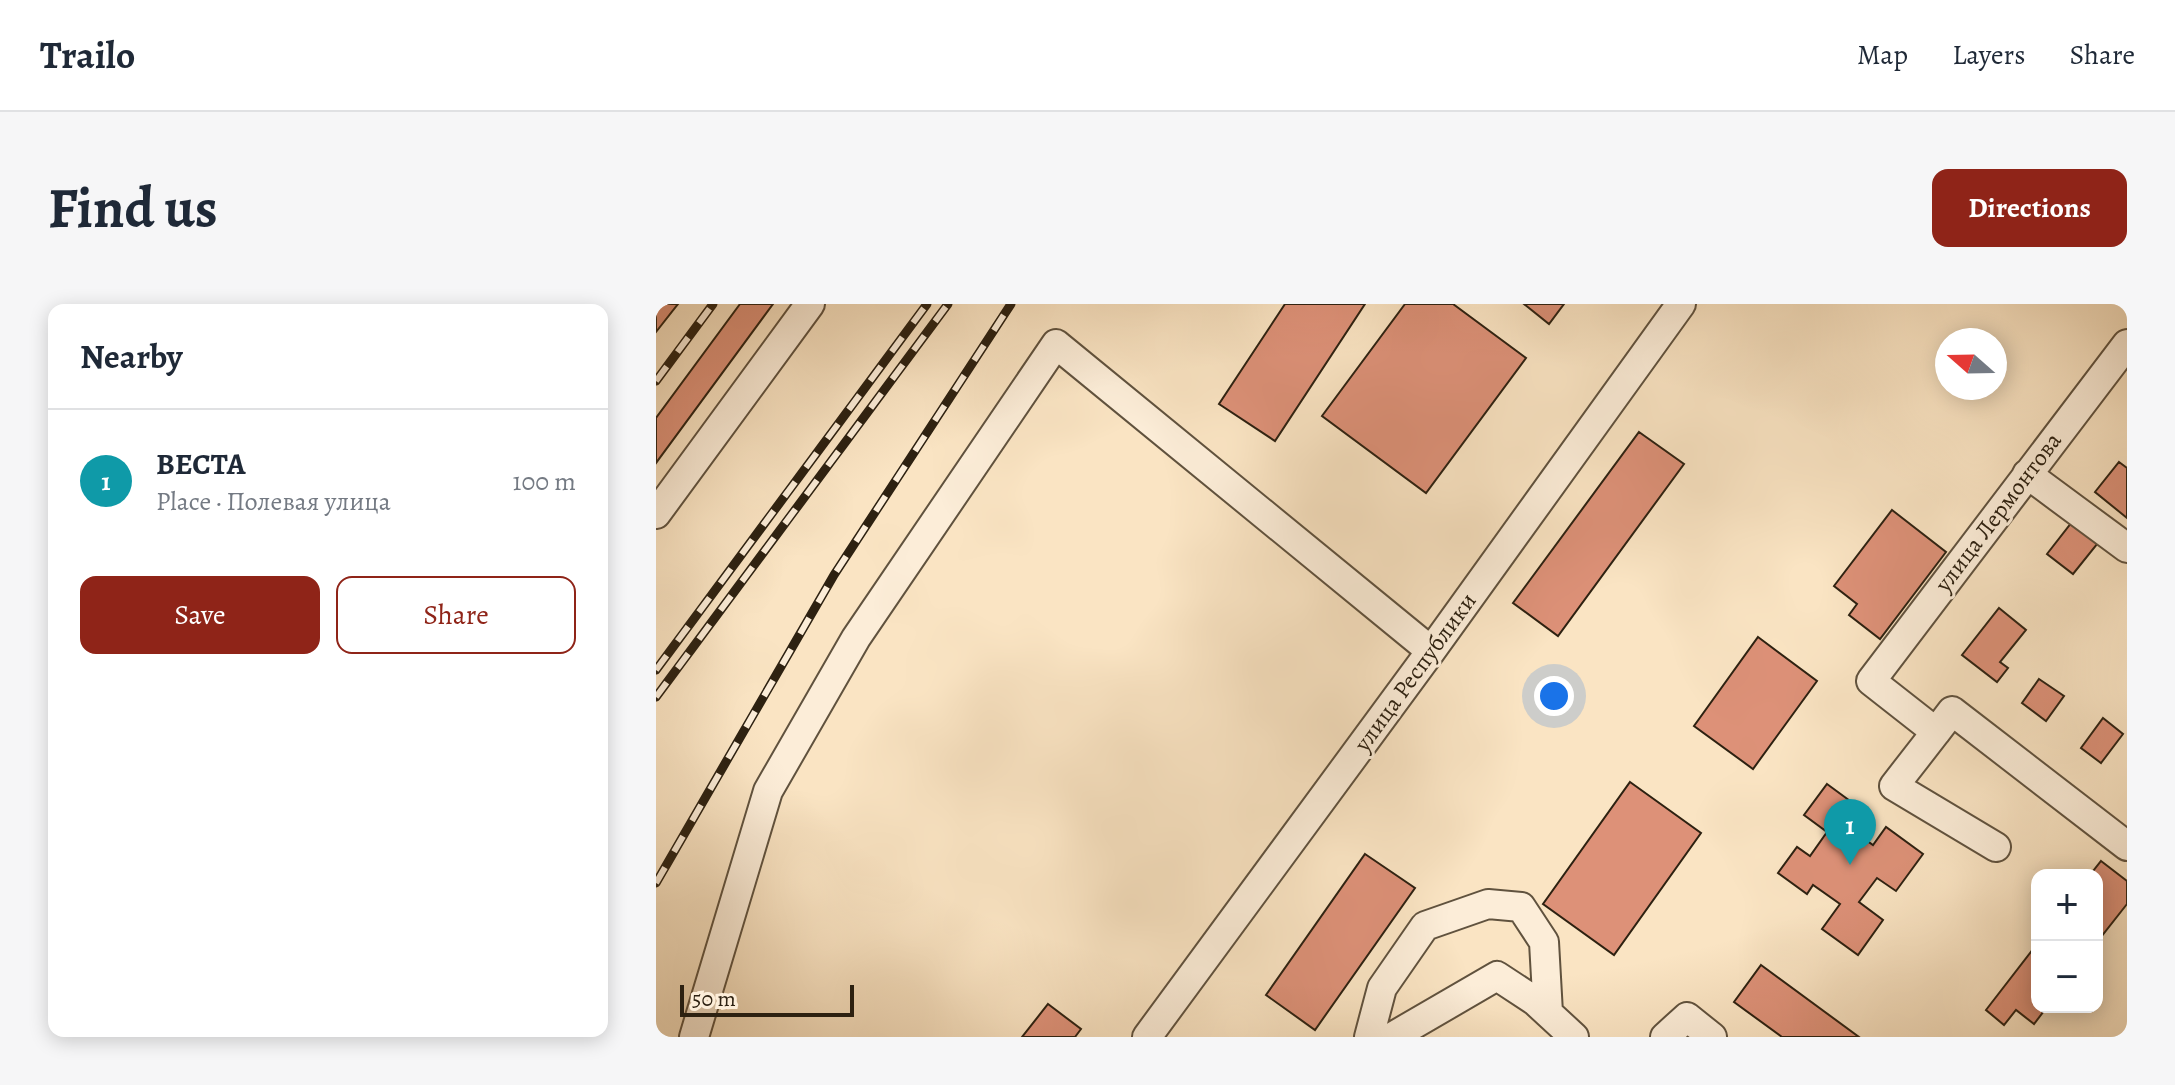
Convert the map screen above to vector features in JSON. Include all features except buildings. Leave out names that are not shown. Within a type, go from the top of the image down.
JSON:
[{"type":"street","points":[[656,514],[810,304]]},
{"type":"street","name":"улица Республики","points":[[1147,1037],[1681,304]]},
{"type":"street","points":[[694,1037],[768,791],[856,638],[1056,344],[1431,651]]},
{"type":"street","name":"улица Лермонтова","points":[[1936,732],[1871,681],[2127,344]]},
{"type":"street","points":[[2027,474],[2127,548]]},
{"type":"street","points":[[1996,847],[1894,786],[1952,711],[2127,846]]},
{"type":"street","points":[[1369,1037],[1382,988],[1425,926],[1488,904],[1521,907],[1544,942],[1548,1013]]},
{"type":"street","points":[[1392,1037],[1497,976],[1548,1013],[1574,1037]]},
{"type":"street","points":[[1665,1037],[1687,1017],[1712,1037]]},
{"type":"railway","points":[[656,381],[713,304]]},
{"type":"railway","points":[[656,670],[927,304]]},
{"type":"railway","points":[[656,697],[948,304]]},
{"type":"railway","points":[[656,883],[834,575],[1011,304]]},
{"type":"place","name":"ВЕСТА","points":[[1850,865]]}]
